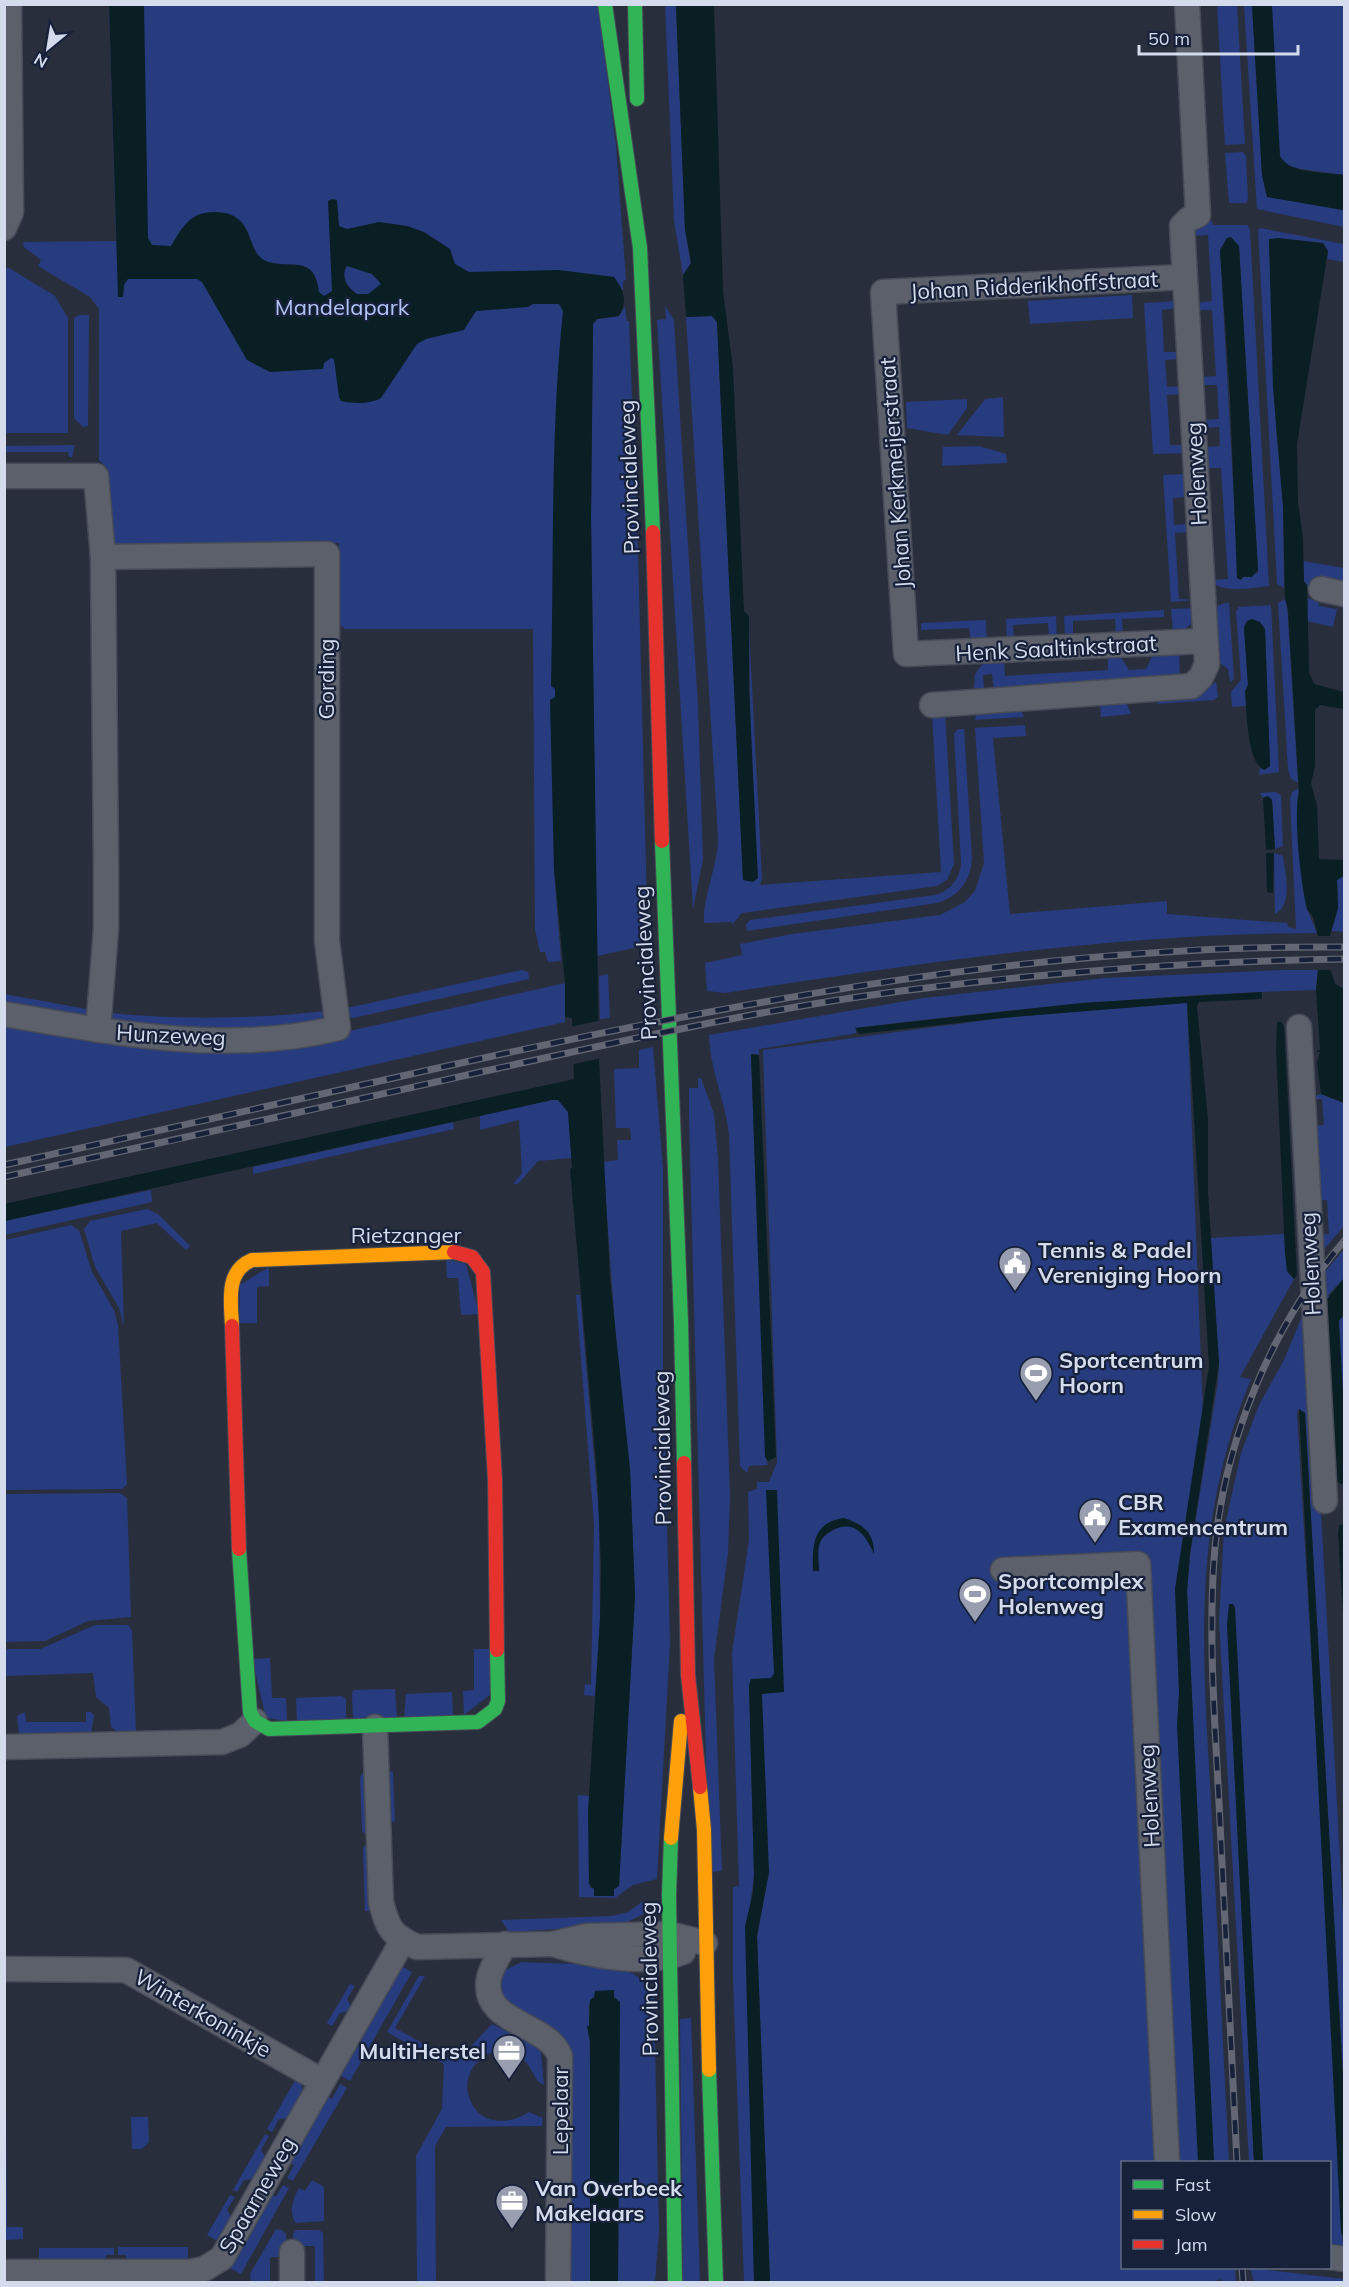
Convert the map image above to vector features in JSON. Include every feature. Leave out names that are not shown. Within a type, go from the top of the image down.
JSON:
[{"type":"main road","name":"Provincialeweg","points":[[605,4],[640,248]]},
{"type":"main road","points":[[635,4],[637,109]]},
{"type":"main road","name":"Provincialeweg","points":[[637,132],[643,320],[650,441],[663,889],[681,1310],[688,1675],[704,1830],[705,1943],[716,2283]]},
{"type":"main road","name":"Rietzanger","points":[[462,1253],[477,1260],[483,1272],[495,1480],[498,1701],[495,1709],[478,1722],[269,1729],[255,1721],[250,1712],[246,1680],[236,1491],[231,1286],[233,1277],[249,1260],[258,1259],[462,1253]]},
{"type":"main road","name":"Provincialeweg","points":[[675,2283],[669,1934],[670,1829],[678,1737],[688,1675]]},
{"type":"street","points":[[4,228],[11,213],[7,57],[9,4]]},
{"type":"street","name":"Holenweg","points":[[932,705],[1192,687],[1202,677],[1207,664],[1182,226],[1189,219],[1198,215],[1187,4]]},
{"type":"street","name":"Johan Ridderikhoffstraat","points":[[883,292],[1184,277]]},
{"type":"street","name":"Johan Kerkmeijerstraat","points":[[883,292],[906,654]]},
{"type":"street","points":[[4,476],[96,476],[103,557],[106,929],[98,1030]]},
{"type":"street","name":"Gording","points":[[103,557],[327,554],[327,941],[338,1028]]},
{"type":"street","name":"Henk Saaltinkstraat","points":[[906,654],[1205,641]]},
{"type":"street","name":"Hunzeweg","points":[[4,1014],[98,1030],[158,1037],[284,1038],[338,1028]]},
{"type":"street","name":"Holenweg","points":[[1299,1027],[1325,1501]]},
{"type":"street","name":"Holenweg","points":[[1003,1570],[1138,1564],[1167,2161]]},
{"type":"street","points":[[4,1747],[222,1742],[240,1735],[255,1721]]},
{"type":"street","points":[[375,1727],[381,1902],[388,1929],[403,1940],[417,1947],[553,1944],[587,1936],[669,1934],[705,1943]]},
{"type":"street","name":"Spaarneweg","points":[[4,2272],[189,2272],[208,2276],[222,2258],[403,1940]]},
{"type":"street","points":[[553,1944],[586,1954],[670,1958],[705,1943]]},
{"type":"street","name":"Lepelaar","points":[[506,1944],[489,1978],[491,2001],[500,2012],[552,2041],[560,2056],[558,2283]]},
{"type":"street","name":"Winterkoninkje","points":[[4,1969],[126,1970],[322,2081]]},
{"type":"street","points":[[292,2252],[292,2283]]},
{"type":"green space","name":"Mandelapark","points":[[109,5],[598,5],[616,146],[626,280],[623,281],[623,291],[614,277],[579,303],[555,697],[554,869],[561,961],[548,962],[545,952],[540,952],[535,929],[533,629],[345,629],[340,625],[339,543],[111,545],[108,539],[107,468],[99,460],[99,309],[90,297],[38,266],[41,260],[24,247],[23,242],[116,241]]},
{"type":"green space","points":[[665,5],[676,5],[685,229],[691,264],[683,275],[674,221]]},
{"type":"green space","points":[[1217,5],[1237,5],[1245,144],[1225,145]]},
{"type":"green space","points":[[1244,5],[1252,5],[1262,175],[1267,197],[1344,208],[1344,227],[1257,209]]},
{"type":"green space","points":[[1267,5],[1344,5],[1344,175],[1294,168],[1274,160]]},
{"type":"green space","points":[[1243,152],[1246,156],[1248,200],[1246,203],[1229,203],[1225,153]]},
{"type":"green space","points":[[1199,221],[1212,221],[1213,225],[1247,225],[1250,229],[1269,586],[1232,589],[1212,583],[1212,580],[1228,579],[1221,468],[1206,468],[1205,447],[1220,446],[1219,427],[1204,428],[1203,420],[1219,419],[1217,385],[1201,385],[1200,377],[1216,376],[1212,310],[1197,310],[1196,303],[1212,301],[1208,235],[1193,236],[1193,225]],"holes":[[[1227,238],[1231,238],[1239,246],[1258,570],[1258,573],[1244,575],[1238,572],[1220,250]]]},
{"type":"green space","points":[[1260,228],[1344,244],[1344,262],[1327,259],[1328,251],[1323,243],[1269,239],[1276,428],[1283,506],[1284,588],[1277,584],[1258,230]]},
{"type":"green space","points":[[5,268],[9,268],[55,296],[68,318],[68,433],[5,433]]},
{"type":"green space","points":[[1132,295],[1133,318],[1030,324],[1028,301]]},
{"type":"green space","points":[[1177,301],[1178,308],[1162,310],[1164,352],[1180,352],[1181,359],[1165,360],[1167,387],[1182,386],[1183,394],[1167,395],[1170,445],[1186,445],[1186,453],[1153,454],[1144,303]]},
{"type":"green space","points":[[625,306],[627,321],[629,321],[638,551],[648,945],[597,956],[591,518],[593,324],[597,319],[619,316]]},
{"type":"green space","points":[[665,306],[674,320],[698,706],[703,860],[693,909],[657,320],[666,319]]},
{"type":"green space","points":[[79,315],[89,315],[88,426],[83,427],[74,418],[74,318]]},
{"type":"green space","points":[[712,316],[717,322],[743,879],[748,881],[751,750],[749,628],[762,879],[760,885],[941,872],[932,713],[945,712],[954,864],[947,880],[937,886],[742,913],[732,925],[732,922],[704,923],[718,837],[686,317]]},
{"type":"green space","points":[[1003,397],[1004,437],[957,435],[985,399]]},
{"type":"green space","points":[[967,399],[967,408],[948,435],[907,428],[906,402]]},
{"type":"green space","points":[[75,445],[72,457],[69,457],[68,452],[5,452],[5,446]]},
{"type":"green space","points":[[979,446],[1006,454],[1007,463],[942,466],[943,447]]},
{"type":"green space","points":[[1187,474],[1189,497],[1173,498],[1174,525],[1190,524],[1191,532],[1175,533],[1179,599],[1194,600],[1171,602],[1163,475]]},
{"type":"green space","points":[[1303,561],[1344,568],[1344,587],[1313,584],[1307,587],[1304,582]]},
{"type":"green space","points":[[1308,598],[1319,603],[1319,606],[1337,609],[1333,627],[1307,621]]},
{"type":"green space","points":[[1285,599],[1298,783],[1291,779],[1288,769],[1278,603]]},
{"type":"green space","points":[[1229,602],[1234,679],[1230,682],[1228,669],[1217,661],[1216,609],[1219,605]]},
{"type":"green space","points":[[1271,605],[1279,772],[1259,775],[1260,768],[1265,770],[1270,766],[1265,630],[1252,619],[1247,621],[1244,627],[1248,685],[1245,691],[1246,706],[1232,707],[1231,692],[1241,680],[1236,611],[1239,607]]},
{"type":"green space","points":[[1195,608],[1191,624],[1181,632],[1173,632],[1171,609]]},
{"type":"green space","points":[[1164,610],[1164,617],[1122,619],[1123,635],[1116,636],[1115,619],[1073,621],[1073,638],[1065,638],[1064,616]]},
{"type":"green space","points":[[1056,616],[1057,639],[1049,639],[1048,623],[1013,625],[1014,641],[1007,641],[1006,619]]},
{"type":"green space","points":[[986,620],[987,643],[971,644],[969,628],[921,630],[921,623]]},
{"type":"green space","points":[[1179,650],[1180,678],[994,692],[992,674],[983,675],[984,688],[974,688],[975,674],[985,661],[1004,659],[1005,676],[1108,670],[1108,654],[1120,656],[1129,670],[1146,669],[1153,654]]},
{"type":"green space","points":[[1216,682],[1218,696],[1214,700],[1156,704],[1163,700],[1200,691]]},
{"type":"green space","points":[[1126,702],[1131,714],[1101,717],[1100,703]]},
{"type":"green space","points":[[1021,709],[1024,717],[975,720],[977,711]]},
{"type":"green space","points":[[1025,725],[1026,736],[993,738],[1010,914],[1167,901],[1167,914],[1287,923],[1288,927],[1296,929],[1290,799],[1292,792],[1299,788],[1297,803],[1307,909],[1317,933],[1243,934],[1094,944],[946,961],[725,993],[707,991],[705,963],[742,955],[740,944],[792,934],[940,915],[965,902],[975,891],[984,863],[975,728]]},
{"type":"green space","points":[[958,729],[964,729],[972,858],[966,881],[957,892],[937,903],[747,931],[746,925],[750,920],[935,895],[950,887],[959,874],[961,863],[954,734]]},
{"type":"green space","points":[[1275,792],[1281,795],[1283,846],[1275,849],[1272,799],[1263,798],[1260,793]]},
{"type":"green space","points":[[1274,853],[1283,856],[1287,888],[1285,903],[1275,914]]},
{"type":"green space","points":[[1340,876],[1344,876],[1344,932],[1331,931],[1338,908],[1337,880]]},
{"type":"green space","points":[[522,970],[528,972],[529,979],[353,1018],[346,1016],[342,1009]]},
{"type":"green space","points":[[1318,970],[1316,990],[1143,999],[913,1021],[856,1028],[856,1033],[852,1034],[759,1049],[759,1055],[751,1054],[768,1465],[749,1466],[747,1473],[740,1466],[729,1134],[712,1060],[709,1035],[924,998],[1105,978]]},
{"type":"green space","points":[[608,974],[610,1018],[600,1019],[599,976]]},
{"type":"green space","points":[[565,983],[565,1022],[5,1147],[4,1024],[345,1032]]},
{"type":"green space","points":[[4,994],[92,1010],[87,1016],[5,1007]]},
{"type":"green space","name":"Sportcomplex Holenweg","points":[[1187,1002],[1204,1439],[1181,1549],[1206,2161],[1121,2161],[1121,2269],[1235,2269],[1236,2282],[1222,2282],[1221,2279],[1212,2282],[770,2282],[757,1936],[769,1872],[749,1685],[754,1875],[750,1907],[754,2282],[744,2282],[733,1979],[733,1887],[739,1886],[732,1653],[749,1540],[748,1492],[757,1489],[757,1482],[769,1482],[777,1462],[763,1050],[1002,1018]]},
{"type":"green space","points":[[326,1011],[319,1023],[220,1031],[113,1021],[109,1013],[218,1018]]},
{"type":"green space","points":[[653,1047],[663,1168],[663,1366],[670,1644],[657,1879],[633,1885],[615,1898],[579,1897],[578,1795],[589,1796],[590,1888],[614,1889],[619,1886],[635,1596],[630,1469],[620,1393],[603,1162],[618,1160],[617,1140],[631,1140],[630,1128],[616,1128],[614,1069],[639,1068],[639,1050]]},
{"type":"green space","points":[[698,1078],[701,1078],[714,1114],[718,1159],[730,1496],[728,1553],[714,1659],[722,1871],[709,1872],[689,1119],[689,1088],[698,1088]]},
{"type":"green space","points":[[1321,1094],[1344,1103],[1344,1226],[1315,1260],[1314,1235],[1329,1234],[1327,1200],[1312,1201],[1308,1126],[1324,1125],[1322,1099],[1306,1100]]},
{"type":"green space","points":[[558,1100],[568,1112],[572,1158],[538,1161],[518,1184],[513,1184],[522,1173],[519,1120],[480,1130],[480,1116]]},
{"type":"green space","points":[[453,1122],[454,1129],[253,1174],[253,1167]]},
{"type":"green space","points":[[151,1190],[152,1202],[5,1235],[4,1221]]},
{"type":"green space","points":[[147,1209],[158,1214],[190,1246],[186,1250],[157,1223],[121,1231],[124,1326],[119,1308],[95,1267],[84,1229],[90,1221]]},
{"type":"green space","points":[[71,1225],[79,1230],[92,1272],[114,1310],[118,1325],[127,1484],[122,1489],[5,1490],[5,1240]]},
{"type":"green space","points":[[1284,1234],[1287,1271],[1294,1279],[1240,1377],[1251,1379],[1231,1435],[1217,1490],[1209,1544],[1205,1598],[1206,1707],[1229,2161],[1214,2161],[1187,1591],[1190,1554],[1218,1382],[1219,1363],[1210,1238]]},
{"type":"green space","points":[[1344,1249],[1344,1278],[1328,1295],[1344,1315],[1344,1447],[1322,1292],[1326,1283],[1326,1271]]},
{"type":"green space","points":[[446,1259],[466,1264],[479,1314],[461,1315],[458,1278],[447,1278]]},
{"type":"green space","points":[[269,1267],[269,1286],[257,1287],[257,1323],[239,1323],[240,1285]]},
{"type":"green space","points":[[576,1295],[580,1295],[599,1515],[600,1619],[595,1696],[584,1695],[585,1684],[591,1685],[594,1525]]},
{"type":"green space","points":[[1303,1314],[1320,1494],[1344,1931],[1344,2094],[1305,1413],[1299,1409],[1297,1412],[1338,2111],[1341,2232],[1344,2249],[1331,2247],[1331,2161],[1263,2161],[1234,1604],[1227,1624],[1254,2161],[1249,2161],[1219,1620],[1224,1530],[1241,1453],[1259,1405],[1284,1360]]},
{"type":"green space","points":[[120,1493],[127,1498],[131,1617],[88,1621],[45,1641],[5,1642],[5,1494]]},
{"type":"green space","points":[[95,1625],[128,1625],[132,1630],[136,1733],[120,1734],[111,1727],[109,1708],[96,1697],[93,1673],[5,1676],[5,1649],[40,1649]]},
{"type":"green space","points":[[474,1649],[489,1649],[491,1694],[464,1715],[463,1691],[474,1690]]},
{"type":"green space","points":[[270,1658],[272,1698],[286,1698],[287,1721],[266,1718],[252,1659]]},
{"type":"green space","points":[[395,1689],[397,1718],[353,1719],[352,1692],[354,1690]]},
{"type":"green space","points":[[452,1692],[453,1716],[404,1718],[406,1694]]},
{"type":"green space","points":[[342,1696],[346,1699],[346,1719],[297,1721],[296,1698]]},
{"type":"green space","points":[[25,1712],[26,1722],[86,1722],[86,1712],[91,1712],[94,1715],[91,1734],[23,1738],[19,1734],[17,1716]]},
{"type":"green space","points":[[385,1770],[393,1772],[395,1821],[387,1824]]},
{"type":"green space","points":[[365,1771],[367,1835],[362,1831],[360,1777]]},
{"type":"green space","points":[[368,1842],[374,1911],[365,1911],[363,1848]]},
{"type":"green space","points":[[643,1901],[652,1901],[644,1914],[621,1925],[509,1932],[501,1920],[612,1916],[628,1912]]},
{"type":"green space","points":[[521,1962],[606,1966],[619,1969],[634,1974],[641,1980],[654,1999],[659,2230],[655,2282],[618,2282],[620,2002],[594,1998],[589,2005],[592,2191],[590,2282],[570,2282],[568,2048],[556,2030],[507,2001],[499,1992],[502,1972]]},
{"type":"green space","points":[[401,1966],[412,1972],[350,2081],[338,2074]]},
{"type":"green space","points":[[419,1976],[425,1976],[395,2028],[456,2062],[492,2024],[536,2046],[541,2053],[544,2085],[536,2079],[525,2061],[514,2053],[495,2051],[486,2055],[473,2068],[467,2087],[473,2106],[479,2113],[486,2118],[503,2121],[521,2117],[529,2112],[543,2118],[542,2126],[446,2127],[435,2146],[436,2282],[417,2282],[416,2156],[442,2109],[444,2064],[387,2032]]},
{"type":"green space","points":[[350,1984],[355,1986],[347,1999],[353,2010],[340,2013],[332,2026],[327,2023]]},
{"type":"green space","points":[[5,1986],[7,2227],[23,2227],[23,2239],[5,2240]]},
{"type":"green space","points":[[691,2018],[700,2282],[683,2282],[680,2019]]},
{"type":"green space","points":[[297,2077],[302,2087],[299,2103],[290,2118],[279,2119],[272,2132],[267,2129]]},
{"type":"green space","points":[[340,2084],[347,2088],[293,2181],[287,2178],[294,2165],[288,2161],[326,2095],[332,2099]]},
{"type":"green space","points":[[131,2117],[148,2117],[149,2142],[142,2149],[132,2149]]},
{"type":"green space","points":[[265,2134],[269,2136],[261,2150],[267,2160],[255,2179],[244,2180],[237,2192],[233,2190]]},
{"type":"green space","points":[[312,2180],[324,2187],[324,2221],[296,2223],[292,2214],[295,2197],[299,2188],[305,2191]]},
{"type":"green space","points":[[283,2185],[289,2188],[241,2274],[228,2267],[270,2193],[276,2197]]},
{"type":"green space","points":[[230,2195],[235,2197],[227,2210],[233,2220],[219,2242],[207,2235]]},
{"type":"green space","points":[[276,2229],[286,2234],[286,2257],[270,2257],[270,2282],[251,2282],[250,2274]]},
{"type":"green space","points":[[296,2230],[319,2230],[323,2233],[324,2282],[315,2282],[315,2246],[299,2246],[299,2241],[293,2241],[293,2234]]},
{"type":"green space","points":[[118,2247],[188,2247],[188,2262],[126,2262],[126,2255],[118,2255]]},
{"type":"green space","points":[[39,2248],[114,2248],[114,2255],[106,2255],[105,2262],[39,2263]]},
{"type":"green space","points":[[1250,2269],[1344,2279],[1344,2282],[1254,2282]]},
{"type":"shaded area","points":[[109,5],[144,5],[148,238],[152,245],[171,246],[184,226],[200,214],[216,212],[229,214],[244,226],[260,257],[275,263],[307,267],[317,280],[319,292],[324,296],[332,291],[328,201],[332,199],[337,200],[339,226],[347,229],[379,222],[407,226],[424,232],[450,249],[455,264],[469,272],[559,270],[614,277],[622,292],[624,301],[619,316],[597,319],[593,324],[591,518],[599,1059],[610,1278],[630,1469],[635,1596],[619,1886],[614,1889],[614,1896],[594,1896],[594,1889],[589,1884],[588,1812],[601,1566],[597,1475],[570,1169],[572,1168],[568,1112],[558,1100],[5,1221],[4,1204],[574,1079],[572,1018],[565,1017],[565,983],[554,869],[550,700],[555,697],[555,689],[551,686],[553,498],[556,404],[563,311],[559,304],[533,304],[528,307],[476,311],[464,330],[426,339],[417,344],[381,398],[356,403],[341,401],[339,397],[334,359],[331,358],[324,363],[323,369],[270,372],[247,360],[202,282],[197,279],[128,279],[124,285],[123,297],[118,297]],"holes":[[[347,266],[372,274],[381,284],[368,294],[354,292],[346,282],[344,274]]]},
{"type":"shaded area","points":[[676,5],[714,5],[723,291],[733,368],[744,611],[749,616],[749,688],[758,878],[753,882],[743,880],[717,322],[712,316],[686,317],[683,275],[691,263],[685,229]]},
{"type":"shaded area","points":[[1252,5],[1272,5],[1280,156],[1285,162],[1299,169],[1344,175],[1344,208],[1342,210],[1267,197],[1262,175]]},
{"type":"shaded area","points":[[1231,237],[1239,246],[1258,570],[1252,577],[1243,577],[1241,580],[1237,578],[1230,397],[1220,250],[1227,238]]},
{"type":"shaded area","points":[[1269,239],[1323,243],[1328,251],[1297,444],[1298,502],[1303,538],[1304,581],[1307,585],[1309,672],[1314,684],[1344,692],[1344,709],[1320,705],[1315,710],[1315,766],[1311,783],[1317,806],[1319,859],[1344,860],[1344,876],[1337,880],[1338,908],[1330,936],[1318,936],[1313,917],[1307,909],[1298,851],[1297,804],[1299,793],[1288,610],[1285,599],[1283,506],[1273,388]]},
{"type":"shaded area","points":[[1252,619],[1260,622],[1265,629],[1270,766],[1264,770],[1254,757],[1247,722],[1245,691],[1248,685],[1244,627],[1247,621]]},
{"type":"shaded area","points":[[1268,796],[1272,800],[1275,849],[1266,850],[1263,798]]},
{"type":"shaded area","points":[[1266,853],[1274,853],[1273,893],[1267,892]]},
{"type":"shaded area","points":[[1318,970],[1331,970],[1335,984],[1344,989],[1344,1103],[1321,1094],[1317,1063],[1320,1052],[1316,1052],[1320,1049],[1316,990]]},
{"type":"shaded area","points":[[1262,992],[1262,999],[1199,1002],[1197,1006],[1208,1119],[1208,1192],[1219,1363],[1190,1554],[1187,1591],[1214,2161],[1198,2161],[1177,1725],[1179,1693],[1175,1589],[1209,1366],[1187,1003],[1002,1018],[859,1034],[855,1028],[1081,1003]]},
{"type":"shaded area","points":[[1277,1022],[1281,1022],[1284,1026],[1297,1275],[1294,1279],[1287,1271],[1285,1253],[1276,1048]]},
{"type":"shaded area","points":[[751,1054],[759,1055],[776,1457],[768,1461],[765,1457]]},
{"type":"shaded area","points":[[1344,1278],[1344,1315],[1339,1321],[1344,1411],[1344,1485],[1335,1481],[1322,1305]]},
{"type":"shaded area","points":[[1299,1409],[1305,1413],[1344,2094],[1344,2239],[1341,2232]]},
{"type":"shaded area","points":[[766,1490],[777,1490],[784,1692],[762,1694],[769,1872],[757,1936],[770,2282],[754,2282],[745,1926],[753,1892],[754,1875],[749,1685],[751,1679],[771,1678],[774,1674]]},
{"type":"shaded area","points":[[844,1518],[857,1523],[866,1530],[874,1546],[874,1554],[859,1531],[854,1528],[841,1527],[831,1531],[822,1539],[819,1550],[819,1571],[813,1571],[816,1536],[826,1524]]},
{"type":"shaded area","points":[[1344,1524],[1344,1630],[1338,1533],[1339,1525]]},
{"type":"shaded area","points":[[1229,1604],[1233,1604],[1263,2161],[1254,2161],[1227,1624]]},
{"type":"shaded area","points":[[614,1990],[614,1997],[620,2002],[618,2282],[590,2282],[590,2042],[587,2026],[589,2026],[590,2000],[594,1997],[595,1991]]},
{"type":"pier","points":[[603,1020],[602,1058],[570,1065],[569,1027]]},
{"type":"railway","points":[[4,1165],[550,1044],[775,1000],[1001,967],[1115,955],[1229,949],[1344,947]]},
{"type":"railway","points":[[4,1177],[640,1037],[849,998],[1067,973],[1233,962],[1344,959]]},
{"type":"railway","points":[[1237,2161],[1212,1658],[1212,1592],[1219,1516],[1227,1474],[1239,1431],[1272,1350],[1317,1275],[1344,1241]]},
{"type":"railway","points":[[1242,2269],[1243,2282]]},
{"type":"traffic: fast","points":[[605,4],[640,248],[653,532]]},
{"type":"traffic: fast","points":[[635,4],[637,99]]},
{"type":"traffic: fast","points":[[662,841],[681,1322],[684,1463]]},
{"type":"traffic: fast","points":[[239,1549],[250,1712],[255,1721],[269,1729],[478,1722],[495,1709],[498,1701],[497,1650]]},
{"type":"traffic: fast","points":[[671,1838],[669,1895],[675,2282]]},
{"type":"traffic: fast","points":[[709,2070],[716,2282]]},
{"type":"traffic: slow","points":[[232,1326],[231,1288],[237,1272],[252,1260],[454,1252]]},
{"type":"traffic: slow","points":[[671,1838],[681,1721]]},
{"type":"traffic: slow","points":[[700,1787],[704,1830],[709,2070]]},
{"type":"traffic: jam","points":[[653,532],[662,841]]},
{"type":"traffic: jam","points":[[454,1252],[472,1257],[483,1272],[495,1480],[497,1650]]},
{"type":"traffic: jam","points":[[232,1326],[239,1549]]},
{"type":"traffic: jam","points":[[684,1463],[688,1675],[700,1787]]},
{"type":"place","name":"Tennis & Padel Vereniging Hoorn","points":[[1015,1292]]},
{"type":"place","name":"Sportcentrum Hoorn","points":[[1036,1402]]},
{"type":"place","name":"CBR Examencentrum","points":[[1095,1544]]},
{"type":"place","name":"Sportcomplex Holenweg","points":[[975,1623]]},
{"type":"place","name":"MultiHerstel","points":[[509,2080]]},
{"type":"place","name":"Van Overbeek Makelaars","points":[[512,2230]]}]
